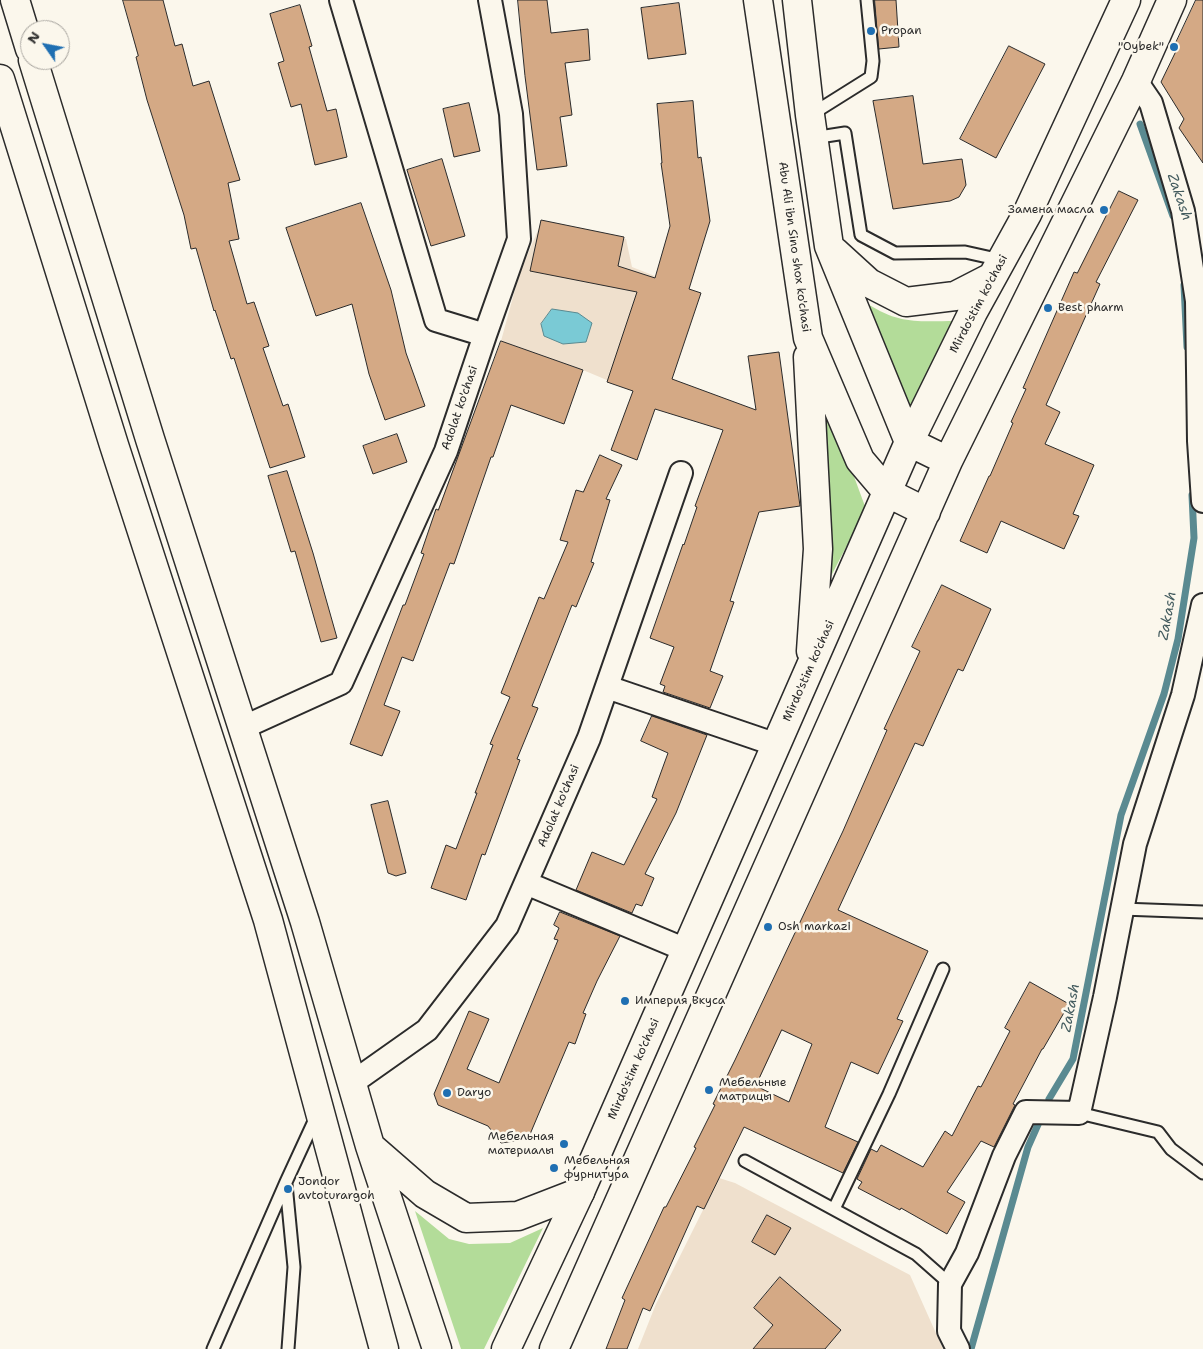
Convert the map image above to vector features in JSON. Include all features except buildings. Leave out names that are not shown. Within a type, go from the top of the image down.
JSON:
[{"type":"main road","points":[[15,0],[21,20]]},
{"type":"main road","name":"Abu Ali ibn Sino shox ko'chasi","points":[[758,0],[808,338],[860,460],[888,493],[926,512]]},
{"type":"main road","points":[[797,0],[829,246],[910,442],[948,461]]},
{"type":"main road","name":"Mirdo'stim ko'chasi","points":[[506,1349],[580,1192],[910,442],[973,312],[1027,214],[1126,0]]},
{"type":"main road","points":[[554,1349],[948,461],[1136,81],[1172,0]]},
{"type":"main road","points":[[36,70],[150,439],[305,922],[370,1146],[438,1349]]},
{"type":"main road","points":[[0,79],[114,445],[268,920],[384,1349]]},
{"type":"main road","points":[[829,246],[869,283],[906,302],[955,296],[997,268]]},
{"type":"main road","points":[[808,338],[818,550],[810,670]]},
{"type":"main road","points":[[114,445],[150,439]]},
{"type":"main road","points":[[370,1146],[425,1194],[466,1218],[518,1216],[580,1192]]},
{"type":"street","points":[[341,0],[436,320],[485,334]]},
{"type":"street","name":"Adolat ko'chasi","points":[[242,728],[341,682],[446,451],[485,334],[520,239],[511,114],[490,0]]},
{"type":"street","points":[[1136,81],[1151,103],[1164,154],[1183,212],[1193,274],[1197,301],[1203,501]]},
{"type":"street","name":"Adolat ko'chasi","points":[[352,1083],[427,1030],[507,926],[589,738],[681,473]]},
{"type":"street","points":[[958,1349],[949,1330],[950,1284],[967,1253],[1004,1156],[1026,1112],[1079,1113],[1105,997],[1135,844],[1182,694],[1203,605]]},
{"type":"street","points":[[607,687],[777,745]]},
{"type":"street","points":[[526,883],[686,950]]},
{"type":"lane","points":[[812,126],[871,77],[873,61],[867,0]]},
{"type":"lane","points":[[812,126],[845,132],[861,235],[895,253],[965,252],[997,268]]},
{"type":"lane","points":[[1122,909],[1203,912]]},
{"type":"lane","points":[[834,1209],[888,1094],[943,969]]},
{"type":"lane","points":[[213,1349],[319,1111]]},
{"type":"lane","points":[[1079,1113],[1158,1132],[1172,1149],[1203,1173]]},
{"type":"lane","points":[[745,1161],[916,1254],[950,1284]]},
{"type":"lane","points":[[286,1182],[294,1267],[288,1349]]},
{"type":"shaded area","points":[[541,223],[626,239],[632,267],[698,293],[659,402],[583,370],[501,341],[519,275]]},
{"type":"shaded area","points":[[719,1178],[735,1183],[910,1275],[943,1349],[638,1349],[656,1304]]},
{"type":"green space","points":[[868,304],[879,311],[900,319],[956,321],[917,401],[908,405],[899,400]]},
{"type":"green space","points":[[822,390],[866,509],[831,576]]},
{"type":"green space","points":[[415,1211],[449,1239],[469,1244],[510,1243],[543,1228],[484,1349],[461,1349]]},
{"type":"water","points":[[552,309],[578,313],[592,323],[586,342],[563,344],[544,336],[541,324]]},
{"type":"waterway","name":"Zakash","points":[[1140,124],[1173,216]]},
{"type":"waterway","name":"Zakash","points":[[1184,285],[1187,347]]},
{"type":"waterway","name":"Zakash","points":[[1049,1099],[1073,1059],[1121,815],[1164,694],[1178,639],[1194,538],[1192,495]]},
{"type":"waterway","name":"Zakash","points":[[971,1349],[1028,1147],[1040,1120]]},
{"type":"place","name":"Propan","points":[[871,31]]},
{"type":"place","name":"\"Oybek\"","points":[[1174,47]]},
{"type":"place","name":"Замена масла","points":[[1104,210]]},
{"type":"place","name":"Best pharm","points":[[1048,308]]},
{"type":"place","name":"Osh markazi","points":[[768,927]]},
{"type":"place","name":"Империя Вкуса","points":[[625,1001]]},
{"type":"place","name":"Мебельные матрицы","points":[[709,1090]]},
{"type":"place","name":"Daryo","points":[[447,1093]]},
{"type":"place","name":"Мебельная материалы","points":[[564,1144]]},
{"type":"place","name":"Мебельная фурнитура","points":[[554,1168]]},
{"type":"place","name":"Jondor avtoturargoh","points":[[288,1189]]}]
